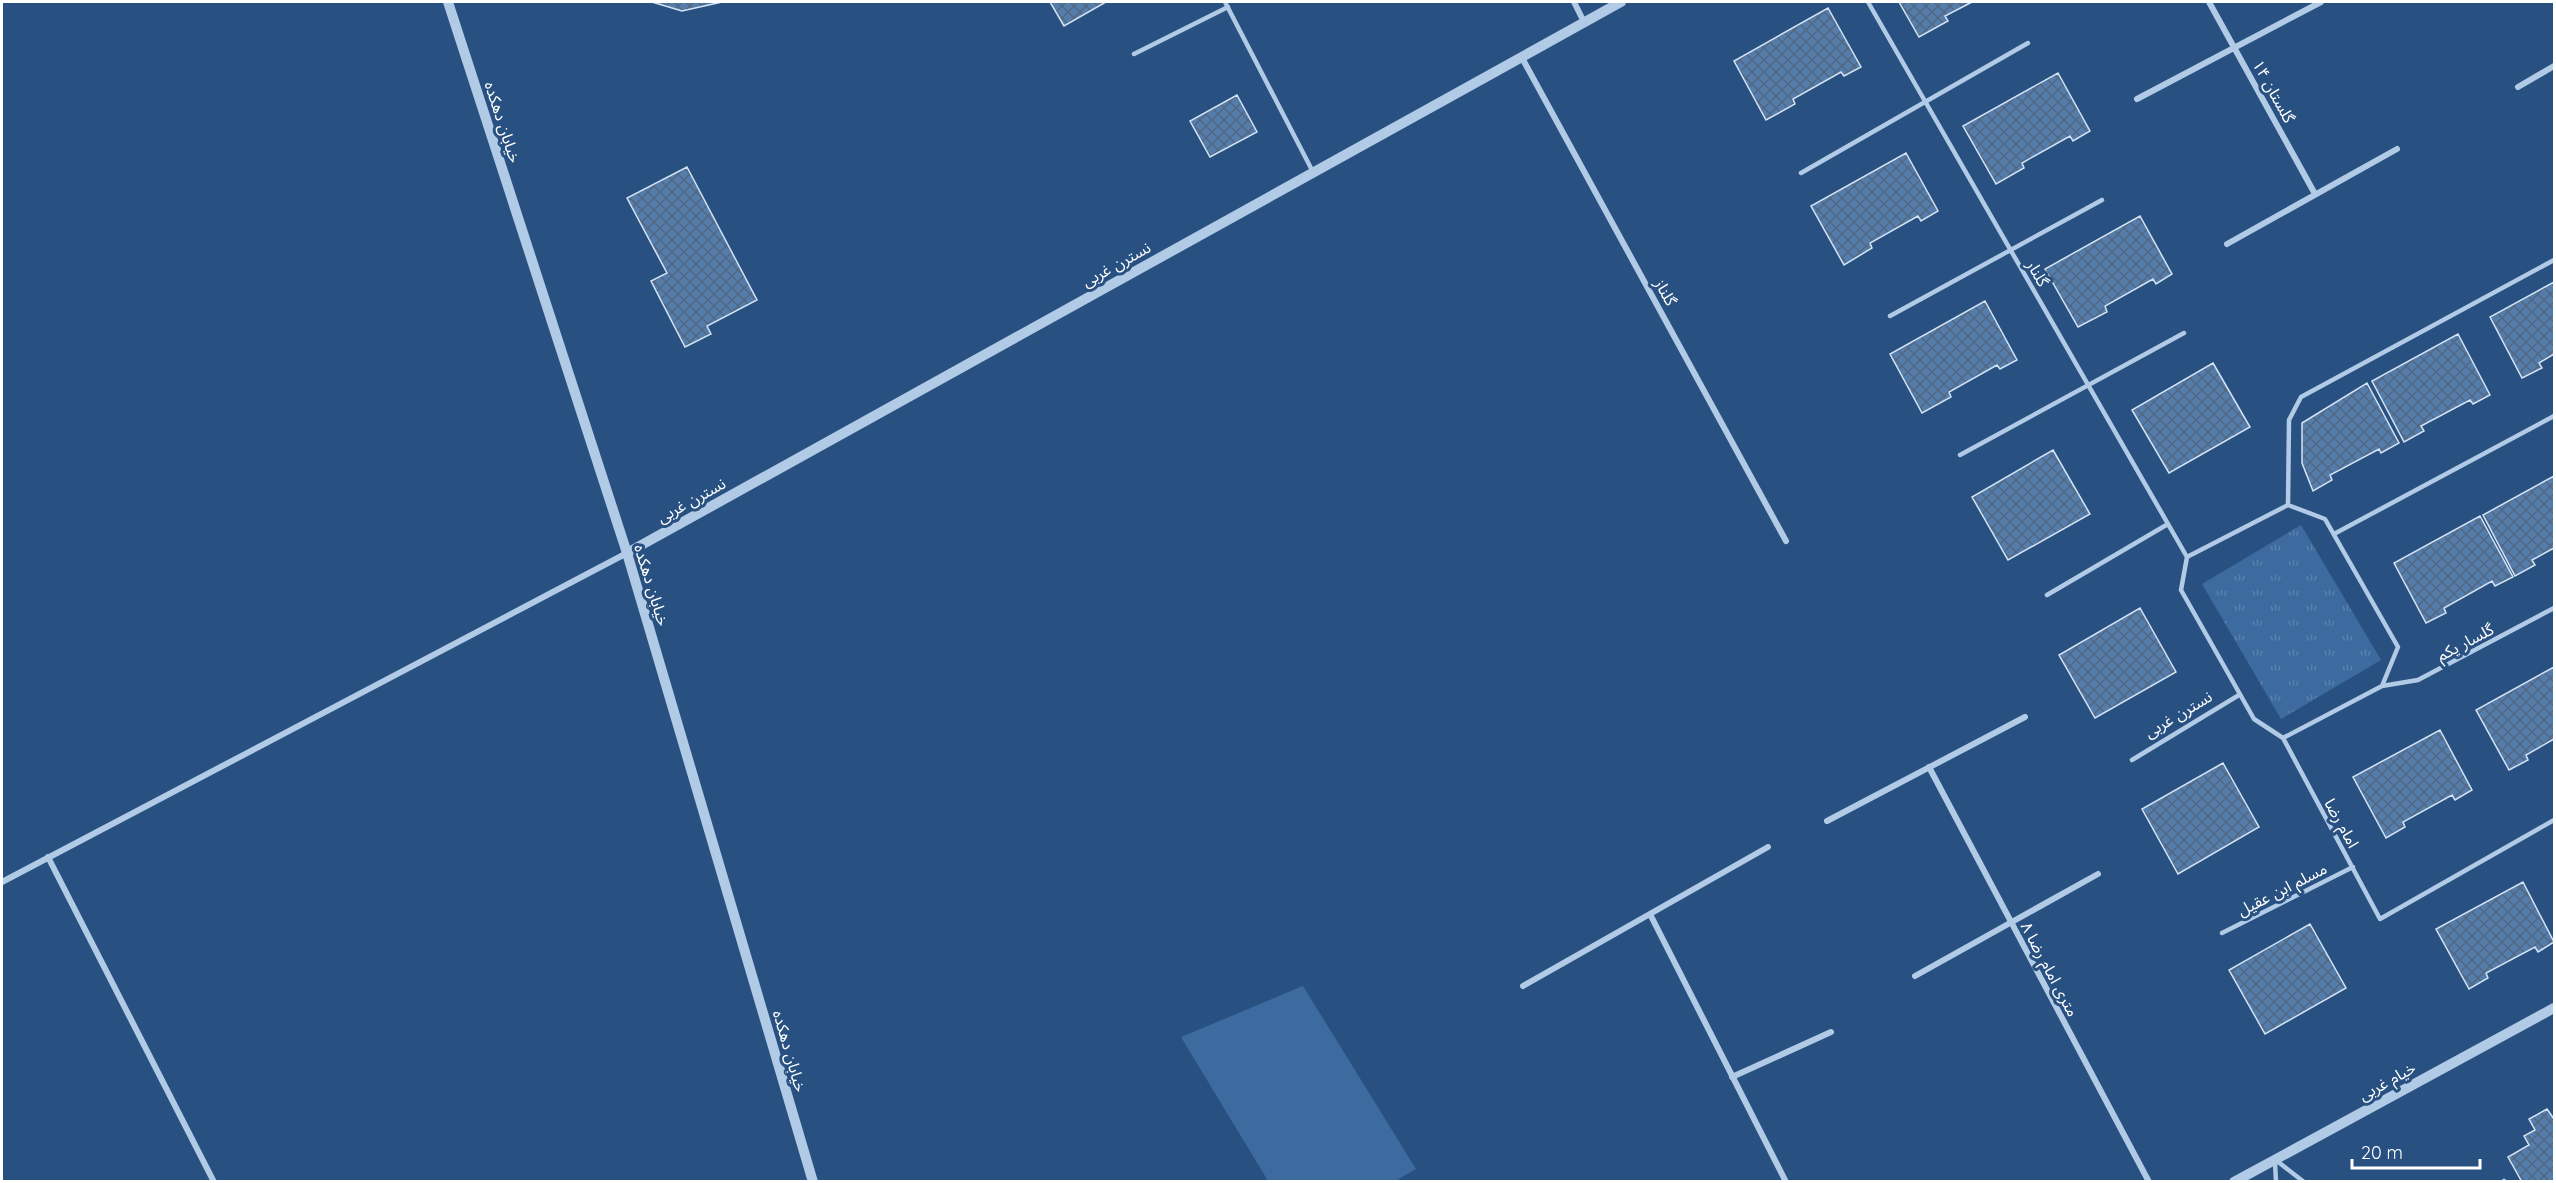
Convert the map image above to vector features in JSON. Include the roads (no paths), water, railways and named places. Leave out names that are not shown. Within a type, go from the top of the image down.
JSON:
[{"type":"street","name":"خیابان دهکده","points":[[448,2],[627,553],[813,1182]]},
{"type":"street","points":[[1574,2],[1584,22]]},
{"type":"street","name":"نسترن غربی","points":[[627,553],[1621,2]]},
{"type":"street","name":"گلستان ۱۴","points":[[2209,2],[2315,194]]},
{"type":"street","points":[[2137,99],[2321,2]]},
{"type":"street","name":"گلناز","points":[[1521,56],[1786,541]]},
{"type":"street","points":[[2518,87],[2554,66]]},
{"type":"street","points":[[2227,243],[2397,148]]},
{"type":"street","points":[[2,882],[627,553]]},
{"type":"street","points":[[1827,821],[2025,717]]},
{"type":"street","name":"۸ متری امام رضا","points":[[1929,767],[2149,1182]]},
{"type":"street","points":[[1522,986],[1768,847]]},
{"type":"street","points":[[48,857],[214,1182]]},
{"type":"street","points":[[1915,976],[2098,874]]},
{"type":"street","points":[[1650,914],[1786,1182]]},
{"type":"street","name":"خیام غربی","points":[[2234,1182],[2554,1008]]},
{"type":"street","points":[[1732,1077],[1831,1032]]},
{"type":"lane","name":"گلنار","points":[[1868,2],[2187,557]]},
{"type":"lane","points":[[1134,54],[1226,4],[1313,172]]},
{"type":"lane","points":[[1801,173],[2028,43]]},
{"type":"lane","points":[[1890,316],[2102,200]]},
{"type":"lane","points":[[2288,505],[2289,420],[2301,397],[2554,260]]},
{"type":"lane","points":[[1960,455],[2184,333]]},
{"type":"lane","points":[[2334,534],[2554,416]]},
{"type":"lane","points":[[2288,505],[2325,519],[2334,534],[2398,648],[2382,686],[2283,738],[2254,719],[2181,590],[2187,557],[2288,505]]},
{"type":"lane","points":[[2047,595],[2168,524]]},
{"type":"lane","name":"گلسار یکم","points":[[2382,686],[2418,680],[2554,608]]},
{"type":"lane","name":"نسترن غربی","points":[[2132,760],[2239,695]]},
{"type":"lane","name":"امام رضا","points":[[2283,738],[2380,919],[2554,820]]},
{"type":"lane","name":"مسلم ابن عقیل","points":[[2222,933],[2353,867]]},
{"type":"lane","points":[[2275,1159],[2276,1182]]},
{"type":"lane","points":[[2275,1159],[2304,1182]]}]
